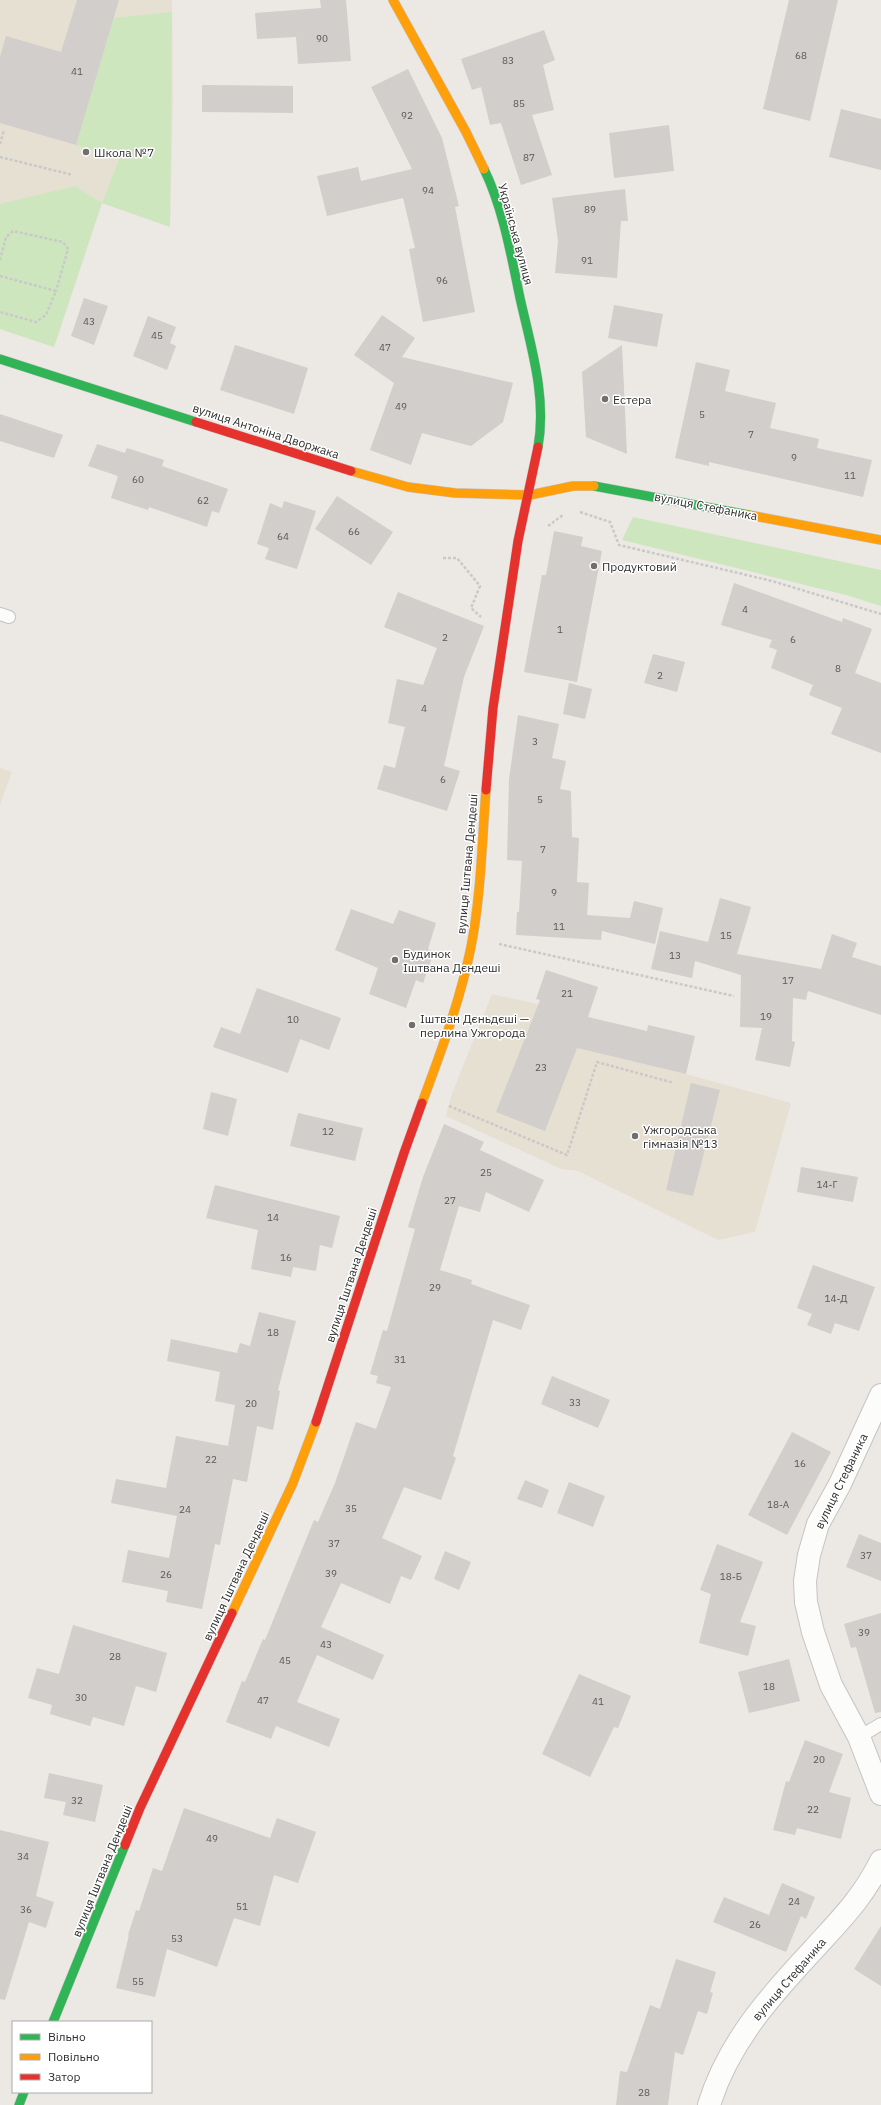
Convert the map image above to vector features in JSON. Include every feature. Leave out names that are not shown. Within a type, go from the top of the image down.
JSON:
[{"type":"street","name":"Українська вулиця","points":[[393,0],[466,132],[487,175],[514,263],[540,388],[541,432],[530,495]]},
{"type":"street","name":"вулиця Антоніна Дворжака","points":[[0,359],[368,476],[408,487],[455,493],[530,495]]},
{"type":"street","name":"вулиця Стефаника","points":[[530,495],[573,486],[602,486],[881,540]]},
{"type":"street","name":"вулиця Іштвана Дендеші","points":[[53,2021],[140,1808],[293,1483],[324,1399],[404,1153],[446,1038],[461,988],[471,946],[479,882],[493,708],[518,541],[530,495]]},
{"type":"street","name":"вулиця Стефаника","points":[[881,1395],[840,1484],[818,1524],[809,1555],[805,1582],[806,1602],[816,1640],[831,1685],[859,1737],[881,1794]]},
{"type":"street","name":"вулиця Стефаника","points":[[709,2105],[714,2088],[733,2048],[757,2013],[851,1909],[870,1884],[881,1861]]},
{"type":"street","points":[[19,2105],[24,2093]]},
{"type":"lane","points":[[859,1737],[881,1724]]},
{"type":"path","points":[[0,144],[4,130]]},
{"type":"path","points":[[0,156],[73,176]]},
{"type":"path","points":[[0,260],[6,237],[13,230],[63,242],[68,249],[56,291],[46,316],[36,322],[0,312]]},
{"type":"path","points":[[0,276],[56,291]]},
{"type":"path","points":[[578,512],[610,522],[618,545],[772,581],[881,614]]},
{"type":"path","points":[[548,526],[565,513]]},
{"type":"path","points":[[443,558],[457,558],[480,586],[471,608],[486,621]]},
{"type":"path","points":[[499,944],[734,996]]},
{"type":"path","points":[[444,1105],[567,1155],[597,1062],[674,1083]]},
{"type":"shaded area","name":"Школа №7","points":[[0,0],[172,0],[173,100],[170,227],[102,203],[54,347],[0,329]]},
{"type":"shaded area","points":[[0,768],[12,772],[0,805]]},
{"type":"shaded area","name":"Ужгородська гімназія №13","points":[[492,994],[538,1004],[586,1023],[592,1018],[585,1050],[686,1074],[791,1103],[755,1232],[718,1240],[578,1171],[561,1169],[446,1116],[451,1096]]},
{"type":"green space","points":[[172,12],[170,227],[102,203],[119,159],[76,145],[113,18]]},
{"type":"green space","points":[[75,186],[102,203],[54,347],[0,329],[0,204]]},
{"type":"green space","points":[[633,517],[881,570],[881,606],[846,595],[622,540]]},
{"type":"building","points":[[77,0],[119,0],[76,145],[0,123],[0,57],[6,36],[61,52]]},
{"type":"building","points":[[320,0],[346,0],[351,61],[298,64],[296,37],[257,39],[255,13],[321,8]]},
{"type":"building","points":[[789,0],[838,0],[810,121],[763,109]]},
{"type":"building","points":[[544,30],[555,60],[543,65],[554,110],[532,115],[552,175],[521,185],[501,123],[490,125],[481,87],[472,90],[461,59]]},
{"type":"building","points":[[408,69],[442,138],[459,206],[455,207],[475,312],[423,322],[409,249],[415,248],[403,198],[327,216],[317,176],[358,167],[361,181],[412,169],[371,87]]},
{"type":"building","points":[[202,85],[293,86],[293,113],[202,112]]},
{"type":"building","points":[[841,109],[881,119],[881,170],[829,157]]},
{"type":"building","points":[[669,125],[674,171],[614,178],[609,133]]},
{"type":"building","points":[[625,189],[628,221],[621,221],[617,278],[555,273],[558,241],[552,198]]},
{"type":"building","points":[[84,298],[108,306],[94,345],[71,336]]},
{"type":"building","points":[[614,305],[663,314],[657,347],[608,338]]},
{"type":"building","points":[[382,315],[415,338],[402,357],[513,383],[503,422],[471,446],[422,433],[411,465],[370,450],[394,383],[354,355]]},
{"type":"building","points":[[148,316],[176,327],[170,343],[176,346],[167,370],[133,356]]},
{"type":"building","points":[[235,345],[308,368],[294,414],[220,390]]},
{"type":"building","name":"Естера","points":[[622,345],[627,454],[586,437],[582,372]]},
{"type":"building","points":[[696,362],[730,370],[725,391],[776,403],[770,428],[819,439],[817,448],[872,460],[863,497],[709,462],[709,466],[675,458]]},
{"type":"building","points":[[0,414],[63,435],[54,458],[0,441]]},
{"type":"building","points":[[97,444],[125,453],[127,448],[164,460],[162,466],[228,489],[219,513],[212,511],[207,527],[149,507],[148,510],[111,498],[118,476],[88,466]]},
{"type":"building","points":[[337,496],[393,532],[371,565],[315,529]]},
{"type":"building","points":[[284,501],[316,511],[297,569],[265,559],[269,548],[257,544],[270,503],[282,508]]},
{"type":"building","points":[[554,531],[583,537],[581,546],[602,551],[577,682],[524,672],[542,575],[546,575]]},
{"type":"building","points":[[734,583],[842,622],[843,618],[872,629],[855,673],[881,683],[881,753],[831,734],[842,708],[809,695],[813,685],[771,668],[777,650],[769,647],[772,640],[721,625]]},
{"type":"building","points":[[398,592],[484,626],[464,677],[444,766],[460,771],[447,811],[377,789],[384,765],[395,768],[405,727],[388,723],[397,679],[423,685],[437,648],[384,627]]},
{"type":"building","points":[[653,654],[685,662],[677,692],[644,683]]},
{"type":"building","points":[[569,683],[592,689],[585,719],[563,714]]},
{"type":"building","points":[[518,715],[559,724],[552,758],[566,761],[560,789],[571,791],[572,837],[579,838],[577,882],[589,883],[587,915],[630,918],[634,901],[663,908],[655,944],[602,931],[601,940],[516,935],[522,861],[507,860],[509,779]]},
{"type":"building","points":[[720,898],[751,907],[737,954],[821,969],[832,934],[857,943],[852,957],[881,966],[881,1015],[808,991],[806,1000],[793,998],[792,1041],[795,1042],[790,1067],[755,1060],[762,1028],[740,1027],[741,975],[695,961],[692,978],[651,969],[660,931],[708,942]]},
{"type":"building","name":"Будинок Іштвана Дєндеші","points":[[351,909],[393,924],[399,910],[436,923],[428,949],[434,952],[423,983],[416,980],[406,1008],[369,994],[378,968],[335,950]]},
{"type":"building","points":[[546,970],[598,987],[588,1017],[647,1031],[648,1025],[695,1036],[686,1074],[577,1048],[545,1131],[496,1112],[540,1000],[536,999]]},
{"type":"building","points":[[257,988],[341,1018],[329,1050],[300,1039],[288,1073],[213,1047],[221,1027],[240,1034]]},
{"type":"building","points":[[691,1083],[720,1090],[693,1196],[666,1190]]},
{"type":"building","points":[[211,1092],[237,1099],[228,1136],[203,1129]]},
{"type":"building","points":[[298,1113],[363,1128],[355,1161],[290,1146]]},
{"type":"building","points":[[444,1124],[484,1142],[480,1150],[544,1180],[529,1212],[486,1192],[480,1212],[459,1206],[440,1270],[472,1280],[471,1284],[530,1305],[521,1330],[493,1320],[453,1456],[456,1458],[441,1500],[404,1487],[382,1538],[422,1556],[411,1580],[401,1576],[390,1604],[341,1583],[321,1627],[384,1655],[373,1680],[317,1655],[297,1702],[340,1719],[329,1747],[276,1726],[271,1739],[226,1722],[242,1681],[245,1682],[263,1639],[265,1640],[314,1520],[318,1522],[335,1483],[356,1422],[376,1429],[391,1387],[376,1383],[378,1376],[370,1374],[383,1330],[387,1331],[415,1229],[408,1227],[423,1177]]},
{"type":"building","points":[[801,1167],[858,1177],[853,1202],[797,1192]]},
{"type":"building","points":[[215,1185],[340,1216],[332,1248],[320,1245],[316,1271],[293,1267],[291,1277],[251,1269],[258,1230],[206,1218]]},
{"type":"building","points":[[813,1265],[875,1287],[859,1331],[835,1323],[831,1334],[807,1325],[812,1314],[797,1308]]},
{"type":"building","points":[[259,1312],[296,1321],[278,1390],[280,1391],[273,1430],[257,1426],[247,1482],[233,1479],[220,1545],[215,1544],[202,1609],[166,1602],[168,1591],[122,1582],[128,1550],[169,1558],[177,1516],[111,1503],[116,1479],[166,1488],[176,1436],[228,1446],[235,1405],[215,1401],[220,1372],[167,1361],[171,1339],[237,1353],[240,1343],[250,1346]]},
{"type":"building","points":[[552,1376],[610,1400],[598,1428],[541,1404]]},
{"type":"building","points":[[792,1432],[831,1452],[787,1535],[748,1515]]},
{"type":"building","points":[[525,1480],[549,1490],[542,1508],[517,1499]]},
{"type":"building","points":[[569,1482],[605,1496],[593,1527],[557,1513]]},
{"type":"building","points":[[859,1534],[881,1543],[881,1581],[846,1567]]},
{"type":"building","points":[[717,1544],[763,1562],[740,1622],[756,1626],[748,1656],[699,1643],[711,1594],[700,1590]]},
{"type":"building","points":[[445,1551],[471,1562],[459,1590],[434,1579]]},
{"type":"building","points":[[881,1613],[881,1712],[875,1713],[856,1647],[851,1648],[844,1624]]},
{"type":"building","points":[[73,1625],[167,1653],[156,1692],[136,1686],[124,1726],[93,1717],[90,1726],[50,1714],[52,1705],[28,1698],[37,1668],[59,1674]]},
{"type":"building","points":[[789,1659],[800,1701],[749,1713],[738,1672]]},
{"type":"building","points":[[579,1674],[631,1696],[618,1728],[614,1727],[590,1777],[542,1754]]},
{"type":"building","points":[[805,1740],[843,1754],[829,1792],[851,1798],[841,1839],[797,1828],[795,1835],[773,1830],[786,1781],[789,1782]]},
{"type":"building","points":[[49,1773],[103,1785],[95,1822],[63,1815],[66,1802],[44,1798]]},
{"type":"building","points":[[184,1808],[270,1838],[277,1818],[316,1832],[298,1883],[274,1875],[260,1926],[234,1918],[217,1967],[167,1949],[155,1997],[116,1988],[128,1935],[136,1910],[139,1911],[153,1868],[162,1871]]},
{"type":"building","points":[[0,1830],[49,1842],[36,1896],[54,1902],[46,1928],[29,1922],[5,2000],[0,1999]]},
{"type":"building","points":[[782,1883],[815,1897],[806,1919],[801,1916],[786,1952],[713,1922],[724,1897],[769,1915]]},
{"type":"building","points":[[881,1926],[881,1986],[854,1969]]},
{"type":"building","points":[[676,1959],[716,1972],[710,1992],[713,1993],[707,2014],[698,2011],[683,2055],[675,2052],[668,2105],[616,2105],[620,2071],[627,2072],[650,2005],[660,2009]]},
{"type":"traffic: fast","points":[[484,169],[491,184],[506,232],[533,353],[541,410],[538,447]]},
{"type":"traffic: fast","points":[[0,359],[196,422]]},
{"type":"traffic: fast","points":[[594,486],[749,515]]},
{"type":"traffic: fast","points":[[53,2021],[125,1845]]},
{"type":"traffic: fast","points":[[19,2105],[24,2093]]},
{"type":"traffic: slow","points":[[393,0],[466,132],[484,169]]},
{"type":"traffic: slow","points":[[351,471],[408,487],[455,493],[530,495],[573,486],[594,486]]},
{"type":"traffic: slow","points":[[749,515],[881,540]]},
{"type":"traffic: slow","points":[[422,1103],[456,1007],[467,967],[479,889],[486,790]]},
{"type":"traffic: slow","points":[[232,1613],[293,1483],[316,1422]]},
{"type":"traffic: jam","points":[[196,422],[351,471]]},
{"type":"traffic: jam","points":[[486,790],[493,708],[518,541],[538,447]]},
{"type":"traffic: jam","points":[[316,1422],[404,1153],[422,1103]]},
{"type":"traffic: jam","points":[[125,1845],[140,1808],[232,1613]]},
{"type":"place","name":"Школа №7","points":[[86,152]]},
{"type":"place","name":"Естера","points":[[605,399]]},
{"type":"place","name":"Продуктовий","points":[[594,566]]},
{"type":"place","name":"Будинок Іштвана Дєндеші","points":[[395,960]]},
{"type":"place","name":"Іштван Дєньдєші — перлина Ужгорода","points":[[412,1025]]},
{"type":"place","name":"Ужгородська гімназія №13","points":[[635,1136]]}]
